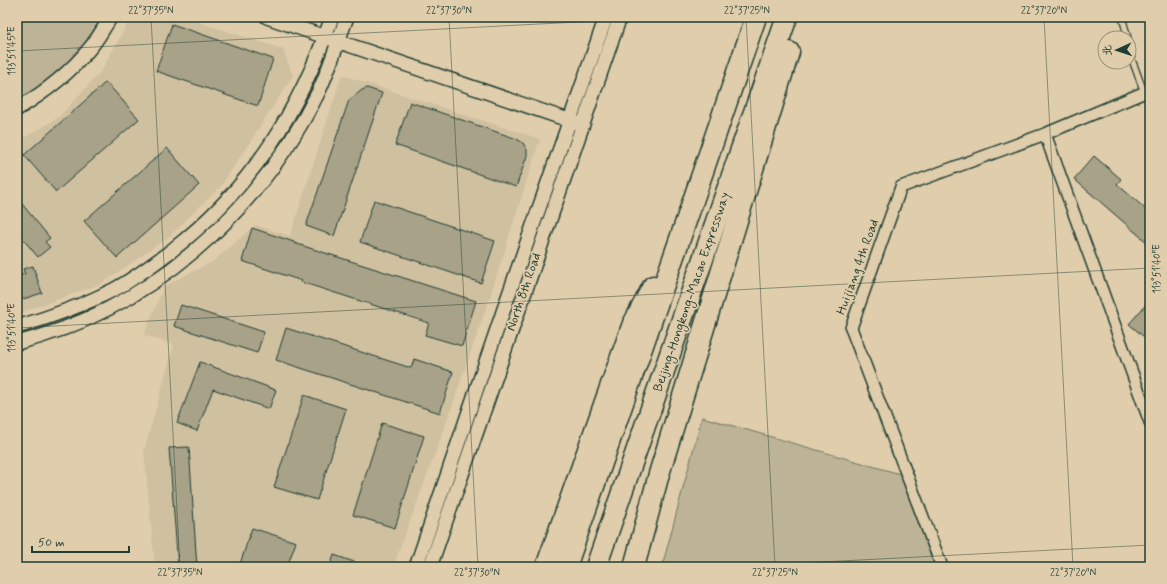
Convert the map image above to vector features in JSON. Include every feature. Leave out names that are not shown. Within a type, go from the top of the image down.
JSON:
[{"type":"highway","points":[[566,567],[756,17]]},
{"type":"highway","name":"Beijing-Hongkong-Macao Expressway","points":[[596,567],[787,17]]},
{"type":"highway","points":[[634,567],[659,474],[799,17]]},
{"type":"highway","points":[[546,567],[632,326],[684,227]]},
{"type":"street","points":[[17,110],[64,76],[91,48],[111,17]]},
{"type":"street","points":[[267,17],[582,125]]},
{"type":"street","points":[[17,328],[69,310],[114,290],[157,262],[188,238],[217,210],[245,179],[268,149],[289,115],[306,83],[332,17]]},
{"type":"street","points":[[17,343],[74,324],[122,302],[170,270],[197,249],[228,221],[256,188],[284,151],[319,90],[347,17]]},
{"type":"street","name":"North 8th Road","points":[[416,567],[606,17]]},
{"type":"street","name":"North 8th Road","points":[[430,567],[620,17]]},
{"type":"street","points":[[1147,91],[1045,134],[1150,422]]},
{"type":"street","name":"Huijiang 4th Road","points":[[942,567],[851,328],[901,187],[1045,134]]},
{"type":"lane","points":[[1122,17],[1126,30]]},
{"type":"lane","points":[[1137,70],[1147,91]]},
{"type":"shaded area","points":[[17,17],[111,17],[91,48],[17,109]]},
{"type":"shaded area","points":[[131,17],[182,17],[283,49],[293,76],[221,186],[170,236],[101,284],[17,314],[17,142],[59,117],[102,70]]},
{"type":"shaded area","points":[[342,75],[540,139],[489,300],[442,435],[393,567],[155,567],[144,451],[174,345],[144,335],[164,286],[214,261],[255,225],[290,236]]},
{"type":"shaded area","points":[[702,417],[900,474],[935,567],[662,567]]},
{"type":"building","points":[[172,24],[273,59],[258,106],[156,71]]},
{"type":"building","points":[[106,82],[139,119],[56,192],[24,155]]},
{"type":"building","points":[[367,88],[382,93],[334,236],[306,226],[349,100]]},
{"type":"building","points":[[410,102],[517,139],[523,143],[527,150],[527,156],[516,187],[395,145]]},
{"type":"building","points":[[167,148],[199,185],[117,258],[84,221]]},
{"type":"building","points":[[1094,156],[1121,179],[1117,184],[1150,213],[1150,245],[1074,179]]},
{"type":"building","points":[[17,198],[50,238],[45,242],[50,247],[38,257],[17,232]]},
{"type":"building","points":[[374,200],[495,241],[481,283],[360,242]]},
{"type":"building","points":[[252,228],[294,243],[476,301],[462,346],[425,335],[429,323],[301,282],[302,281],[242,261]]},
{"type":"building","points":[[33,266],[42,293],[17,301],[17,276],[25,274],[23,269]]},
{"type":"building","points":[[1150,300],[1150,342],[1129,324]]},
{"type":"building","points":[[181,305],[264,332],[257,353],[174,326]]},
{"type":"building","points":[[286,328],[411,368],[414,359],[453,372],[440,413],[276,360]]},
{"type":"building","points":[[200,362],[276,390],[269,409],[213,389],[197,431],[177,423]]},
{"type":"building","points":[[304,395],[346,409],[317,500],[274,487]]},
{"type":"building","points":[[382,423],[424,436],[395,528],[353,515]]},
{"type":"building","points":[[189,447],[197,567],[178,567],[169,448]]},
{"type":"building","points":[[252,528],[296,542],[287,567],[239,567]]},
{"type":"building","points":[[334,555],[363,565],[362,567],[330,567]]}]
